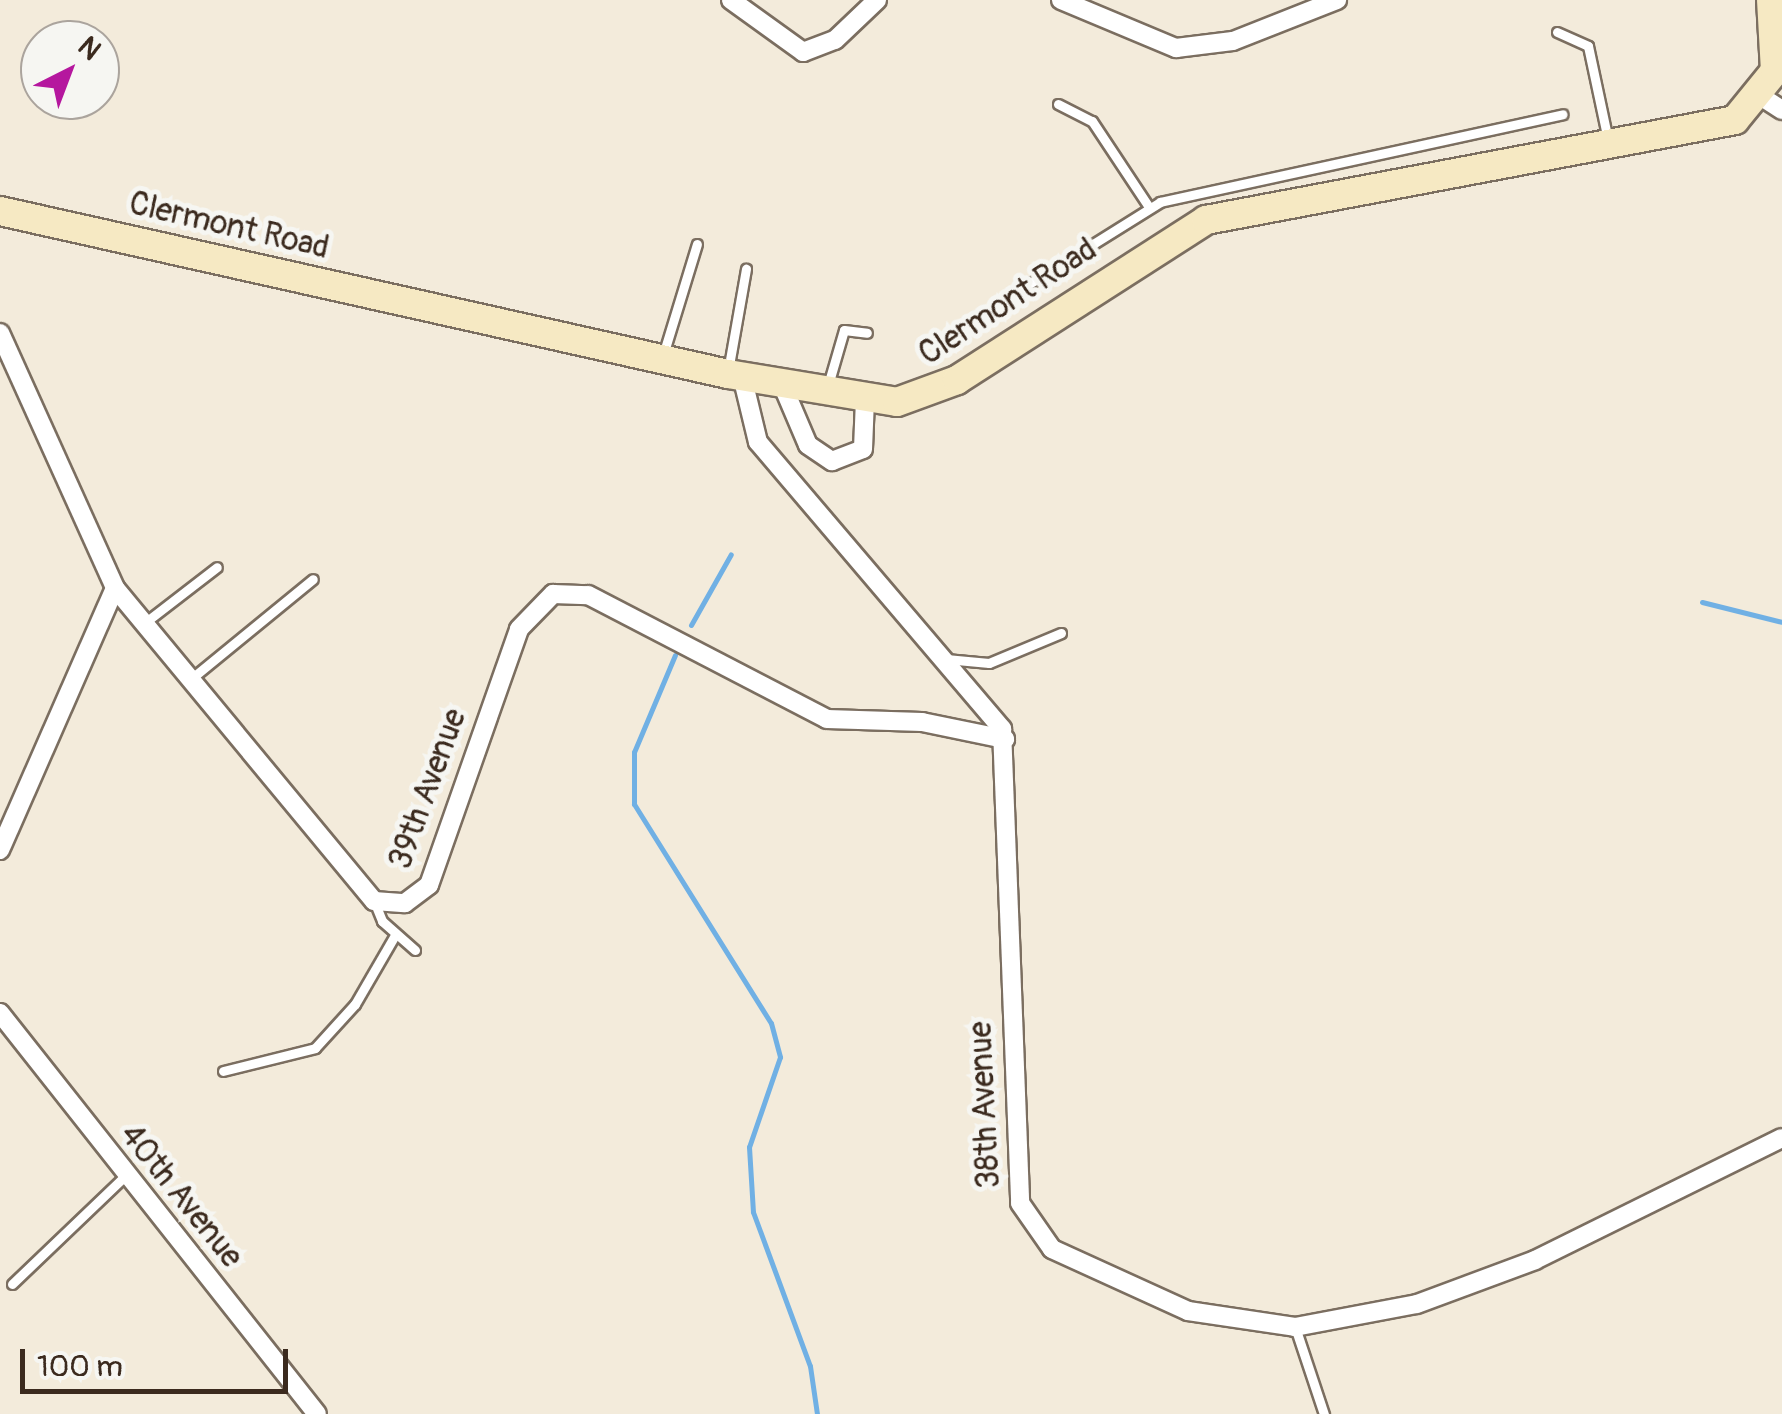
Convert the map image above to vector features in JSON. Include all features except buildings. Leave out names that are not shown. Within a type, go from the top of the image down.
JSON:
[{"type":"street","points":[[731,0],[803,52],[835,40],[877,0]]},
{"type":"street","points":[[1061,0],[1176,48],[1233,41],[1337,0]]},
{"type":"street","name":"Clermont Road","points":[[0,210],[735,375],[864,400],[940,390],[1206,220],[1328,183],[1610,146],[1720,126],[1772,103],[1778,56],[1771,0]]},
{"type":"street","name":"39th Avenue","points":[[0,333],[115,588],[147,621],[374,901],[405,903],[430,884],[519,629],[553,594],[588,594],[826,719],[922,722],[1005,739]]},
{"type":"street","points":[[735,375],[758,442],[943,659],[1005,739]]},
{"type":"street","points":[[782,384],[808,445],[832,462],[863,450],[864,400]]},
{"type":"street","points":[[0,850],[115,588]]},
{"type":"street","name":"38th Avenue","points":[[1005,739],[1013,1103],[1026,1221],[1052,1249],[1158,1301],[1295,1327],[1417,1304],[1536,1260],[1782,1138]]},
{"type":"street","name":"40th Avenue","points":[[0,1013],[314,1412]]},
{"type":"lane","points":[[1557,32],[1588,46],[1610,146]]},
{"type":"lane","points":[[1058,104],[1092,121],[1149,207]]},
{"type":"lane","points":[[1029,284],[1149,207],[1328,183],[1563,114]]},
{"type":"lane","points":[[662,358],[698,244]]},
{"type":"lane","points":[[735,375],[746,270]]},
{"type":"lane","points":[[826,393],[844,330],[867,332]]},
{"type":"lane","points":[[147,621],[217,567]]},
{"type":"lane","points":[[192,678],[313,579]]},
{"type":"lane","points":[[943,659],[989,663],[1061,633]]},
{"type":"lane","points":[[374,901],[395,935],[415,950]]},
{"type":"lane","points":[[223,1071],[315,1048],[355,1004],[395,935]]},
{"type":"lane","points":[[12,1284],[126,1176]]},
{"type":"lane","points":[[1295,1327],[1324,1414]]},
{"type":"waterway","points":[[691,625],[731,554]]},
{"type":"waterway","points":[[1702,602],[1782,622]]},
{"type":"waterway","points":[[675,655],[634,752],[634,804],[771,1023],[780,1057],[749,1147],[753,1212],[810,1366],[817,1414]]}]
